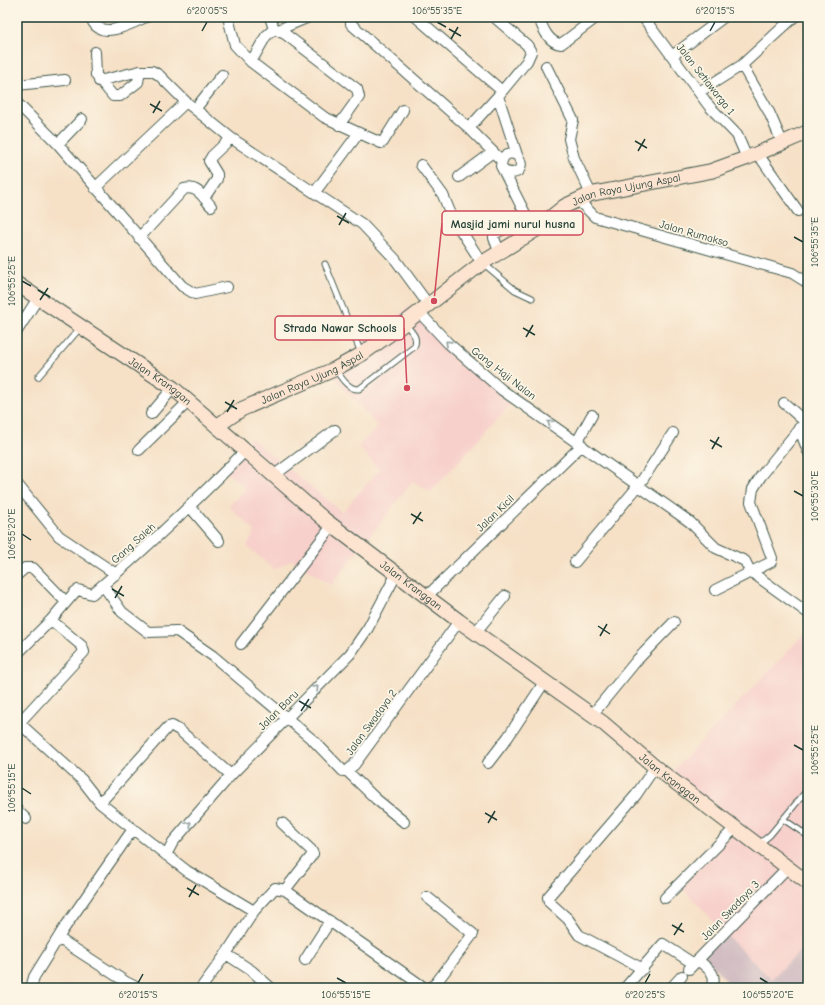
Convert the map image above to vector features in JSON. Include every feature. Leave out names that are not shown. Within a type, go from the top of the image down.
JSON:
[{"type":"main road","name":"Jalan Raya Ujung Aspal","points":[[217,426],[242,408],[335,369],[362,354],[405,323],[482,263],[534,231],[565,206],[577,199],[591,194],[711,171],[752,156],[808,132]]},
{"type":"main road","name":"Jalan Kranggan","points":[[17,284],[80,328],[172,388],[189,401],[332,526],[459,622],[592,714],[623,738],[655,767],[808,883]]},
{"type":"street","points":[[94,17],[93,22],[95,27],[105,31],[112,30],[146,17]]},
{"type":"street","points":[[270,17],[276,29],[357,89],[359,97],[339,125]]},
{"type":"street","points":[[251,62],[266,36],[276,29],[309,17]]},
{"type":"street","points":[[351,17],[352,24],[469,128],[501,160]]},
{"type":"street","points":[[416,17],[500,94],[517,155],[521,160],[521,167],[517,172],[510,174],[504,171]]},
{"type":"street","points":[[469,128],[527,61],[531,52],[527,45],[494,17]]},
{"type":"street","points":[[539,17],[551,40],[555,44],[561,44],[597,17]]},
{"type":"street","name":"Jalan Setiawarga 1","points":[[643,17],[709,106],[737,135],[752,156],[798,211]]},
{"type":"street","points":[[672,56],[724,17]]},
{"type":"street","points":[[700,92],[742,65],[794,17]]},
{"type":"street","points":[[228,21],[235,45],[251,62],[324,117],[339,125],[380,143],[383,142],[402,110]]},
{"type":"street","points":[[94,52],[94,68],[99,81],[113,96],[120,96],[138,82],[140,71],[99,81]]},
{"type":"street","points":[[742,65],[768,112],[782,142]]},
{"type":"street","points":[[546,66],[573,120],[569,139],[574,158],[591,194]]},
{"type":"street","name":"Gang Haji Nalan","points":[[140,71],[152,71],[159,75],[186,102],[196,108],[231,138],[362,224],[395,259],[424,308],[448,343],[502,390],[690,522],[716,548],[745,561],[750,571],[808,613]]},
{"type":"street","points":[[196,108],[222,75]]},
{"type":"street","points":[[17,85],[65,80]]},
{"type":"street","points":[[95,188],[186,102]]},
{"type":"street","points":[[17,103],[58,144],[182,286],[195,294],[227,287]]},
{"type":"street","points":[[58,144],[82,119]]},
{"type":"street","points":[[314,192],[358,134]]},
{"type":"street","points":[[139,238],[184,189],[196,189],[207,202],[217,178],[217,174],[209,161],[212,156],[231,138]]},
{"type":"street","points":[[459,177],[493,152]]},
{"type":"street","points":[[517,155],[511,153],[505,154],[501,160],[501,166],[534,231]]},
{"type":"street","points":[[421,165],[443,195],[452,217],[482,263]]},
{"type":"street","name":"Jalan Rumakso","points":[[577,199],[595,217],[792,273],[808,283]]},
{"type":"street","points":[[500,251],[494,238],[494,234],[527,218]]},
{"type":"street","points":[[17,331],[38,298]]},
{"type":"street","points":[[152,414],[172,388]]},
{"type":"street","points":[[139,450],[189,401]]},
{"type":"street","points":[[715,590],[750,571],[768,564],[772,558],[751,502],[753,489],[761,476],[803,424],[802,420],[784,403]]},
{"type":"street","name":"Jalan Kicil","points":[[426,597],[579,444],[592,415]]},
{"type":"street","points":[[799,428],[808,451]]},
{"type":"street","points":[[273,476],[335,430]]},
{"type":"street","points":[[575,562],[639,485],[673,433]]},
{"type":"street","name":"Gang Saleh","points":[[17,484],[59,536],[116,574],[190,507],[245,451]]},
{"type":"street","points":[[190,507],[219,541]]},
{"type":"street","points":[[241,644],[332,526]]},
{"type":"street","points":[[17,575],[25,568],[33,568],[66,602]]},
{"type":"street","points":[[17,654],[78,590],[92,594],[116,574]]},
{"type":"street","name":"Jalan Baru","points":[[166,855],[173,842],[231,776],[350,654],[368,628],[396,575]]},
{"type":"street","name":"Jalan Swadaya 2","points":[[103,585],[122,612],[148,632],[177,631],[213,656],[314,741],[343,771],[347,771],[354,765],[459,622]]},
{"type":"street","points":[[475,632],[505,596]]},
{"type":"street","points":[[51,620],[82,646],[84,652],[18,722],[82,780],[100,803],[187,871],[254,911]]},
{"type":"street","points":[[592,714],[637,660],[674,622]]},
{"type":"street","points":[[488,763],[508,737],[545,681]]},
{"type":"street","points":[[100,803],[168,727],[172,726],[179,730],[231,776]]},
{"type":"street","points":[[643,969],[579,935],[568,919],[549,902],[548,897],[636,794],[655,767]]},
{"type":"street","points":[[347,771],[376,799],[404,822]]},
{"type":"street","points":[[17,810],[26,818]]},
{"type":"street","points":[[282,823],[311,850],[313,854],[285,890]]},
{"type":"street","points":[[665,898],[735,828]]},
{"type":"street","points":[[31,988],[34,976],[58,938],[133,829]]},
{"type":"street","name":"Jalan Swadaya 3","points":[[671,988],[787,868]]},
{"type":"street","points":[[201,988],[226,954],[254,911],[275,888],[285,890],[425,988]]},
{"type":"street","points":[[427,897],[473,934],[436,983],[430,988]]},
{"type":"street","points":[[305,960],[330,921]]},
{"type":"street","points":[[58,938],[125,985],[138,988]]},
{"type":"street","points":[[626,988],[663,944],[691,967],[713,975],[715,978],[712,988]]},
{"type":"street","points":[[226,954],[252,971],[271,988]]},
{"type":"lane","points":[[482,263],[515,290],[532,298]]},
{"type":"lane","points":[[325,264],[362,354]]},
{"type":"lane","points":[[335,369],[348,385],[354,389],[359,389],[414,347],[416,342],[415,337],[405,323]]},
{"type":"lane","points":[[38,377],[80,328]]},
{"type":"lane","points":[[758,845],[783,819],[808,789]]},
{"type":"lane","points":[[783,819],[808,836]]},
{"type":"shaded area","points":[[410,306],[478,372],[515,399],[431,492],[413,481],[331,585],[292,560],[274,570],[247,546],[255,531],[228,506],[246,489],[224,470],[251,438],[342,512],[379,470],[358,446],[378,427],[327,369]]},
{"type":"shaded area","points":[[808,630],[808,944],[771,979],[722,931],[681,886],[736,830],[671,773]]},
{"type":"shaded area","points":[[722,931],[771,979],[808,944],[808,988],[732,988],[701,951]]},
{"type":"place","name":"Masjid jami nurul husna","points":[[434,301]]},
{"type":"place","name":"Strada Nawar Schools","points":[[407,388]]}]
